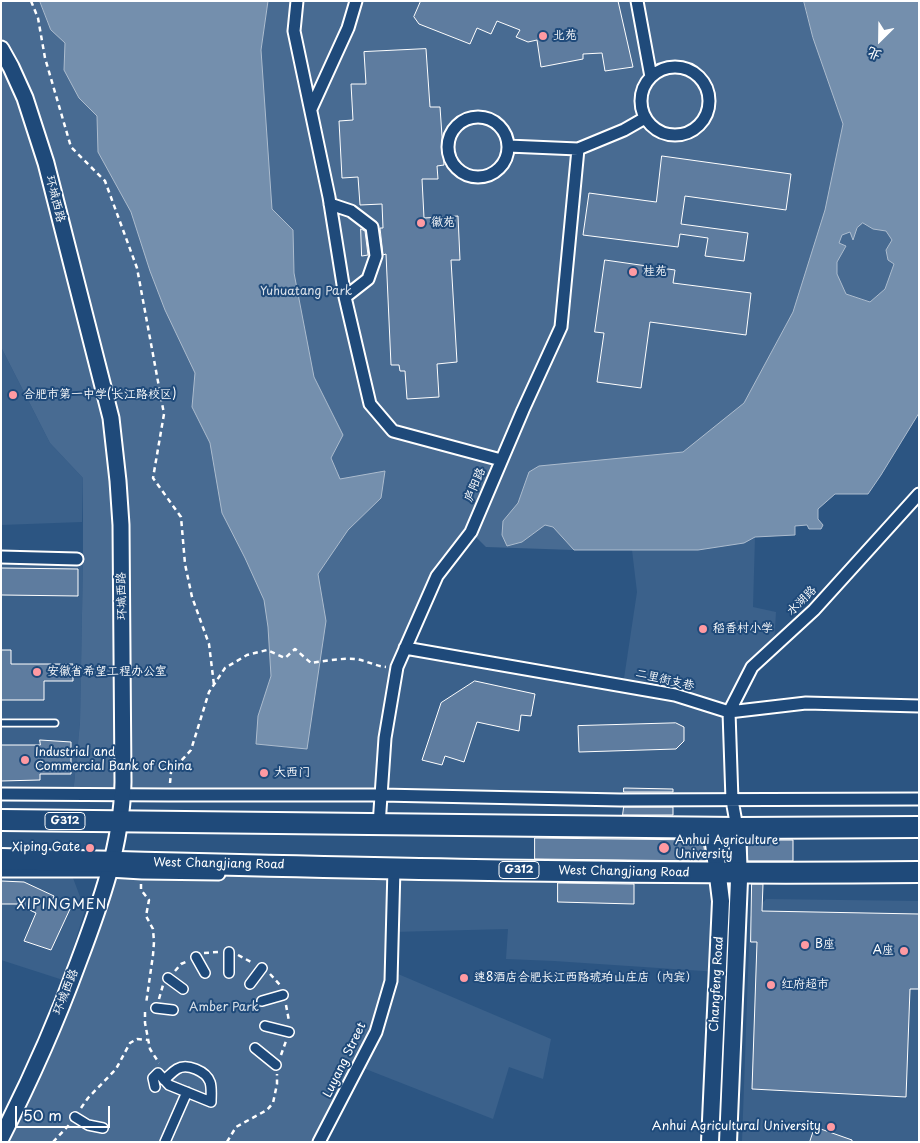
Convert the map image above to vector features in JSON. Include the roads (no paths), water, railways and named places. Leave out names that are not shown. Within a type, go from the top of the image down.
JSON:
[{"type":"highway","name":"G312","points":[[1,820],[737,828],[919,827]]},
{"type":"highway","name":"G312","points":[[1,859],[113,865]]},
{"type":"highway","name":"West Changjiang Road","points":[[113,865],[718,877],[919,872]]},
{"type":"main road","name":"Changfeng Road","points":[[710,1142],[721,901],[712,827]]},
{"type":"main road","name":"Changfeng Road","points":[[728,1142],[739,877],[737,828]]},
{"type":"street","points":[[297,1],[294,31],[330,204],[345,297],[370,404],[393,431],[501,460]]},
{"type":"street","points":[[311,109],[348,28],[356,1]]},
{"type":"street","points":[[637,1],[651,77]]},
{"type":"street","name":"环城西路","points":[[1,49],[25,98],[46,163],[110,418],[118,480],[121,525],[123,795],[123,821],[113,865],[96,916],[66,995],[21,1100],[1,1138]]},
{"type":"street","points":[[670,67],[682,68],[692,72],[701,79],[707,89],[709,100],[707,111],[702,121],[694,129],[684,134],[673,135],[662,133],[652,127],[645,118],[641,108],[644,86],[651,77],[670,67]]},
{"type":"street","points":[[475,117],[485,118],[502,128],[507,137],[508,146],[507,157],[502,166],[495,173],[486,177],[476,178],[457,170],[451,162],[448,152],[448,142],[451,133],[457,125],[465,119],[475,117]]},
{"type":"street","points":[[508,146],[578,149],[624,130],[645,118]]},
{"type":"street","name":"庐阳路","points":[[380,824],[385,738],[397,667],[437,576],[470,532],[560,327],[578,149]]},
{"type":"street","points":[[330,204],[351,211],[372,228],[376,256],[368,278],[345,297]]},
{"type":"street","name":"水湖路","points":[[737,828],[732,800],[729,712],[752,667],[814,610],[918,495]]},
{"type":"street","points":[[1,557],[77,559]]},
{"type":"street","name":"二里街支巷","points":[[406,648],[675,694],[729,712],[806,703],[919,706]]},
{"type":"street","points":[[1,794],[169,796],[381,795],[620,800],[919,799]]},
{"type":"street","points":[[1,871],[113,865],[142,874],[394,872]]},
{"type":"street","name":"Luyang Street","points":[[319,1142],[376,1032],[391,981],[394,872]]},
{"type":"street","points":[[739,877],[919,881]]},
{"type":"street","points":[[229,952],[229,973]]},
{"type":"street","points":[[196,957],[204,973]]},
{"type":"street","points":[[250,984],[262,968]]},
{"type":"street","points":[[168,978],[183,989]]},
{"type":"street","points":[[262,1001],[283,995]]},
{"type":"street","points":[[156,1008],[173,1010]]},
{"type":"street","points":[[265,1026],[289,1032]]},
{"type":"street","points":[[256,1048],[276,1065]]},
{"type":"street","points":[[155,1086],[153,1078],[158,1073],[167,1078],[169,1085],[211,1102],[211,1085],[208,1078],[197,1065],[178,1068],[167,1078]]},
{"type":"street","points":[[165,1142],[187,1092]]},
{"type":"street","points":[[74,1117],[88,1125],[103,1128]]},
{"type":"lane","points":[[1,723],[55,723]]},
{"type":"place","name":"北苑","points":[[543,36]]},
{"type":"place","name":"徽苑","points":[[421,223]]},
{"type":"place","name":"桂苑","points":[[633,272]]},
{"type":"place","name":"合肥市第一中学(长江路校区)","points":[[13,395]]},
{"type":"place","name":"稻香村小学","points":[[703,629]]},
{"type":"place","name":"安徽省希望工程办公室","points":[[37,672]]},
{"type":"place","name":"Industrial and Commercial Bank of China","points":[[25,760]]},
{"type":"place","name":"大西门","points":[[264,773]]},
{"type":"place","name":"Xiping Gate","points":[[90,848]]},
{"type":"place","name":"Anhui Agriculture University","points":[[664,848]]},
{"type":"place","name":"B座","points":[[805,945]]},
{"type":"place","name":"A座","points":[[904,951]]},
{"type":"place","name":"速8酒店合肥长江西路琥珀山庄店（内宾）","points":[[464,978]]},
{"type":"place","name":"红府超市","points":[[771,985]]},
{"type":"place","name":"Anhui Agricultural University","points":[[831,1127]]},
{"type":"district","name":"XIPINGMEN","points":[[62,905]]},
{"type":"park label","name":"Yuhuatang Park","points":[[306,292]]},
{"type":"park label","name":"Amber Park","points":[[224,1008]]}]
